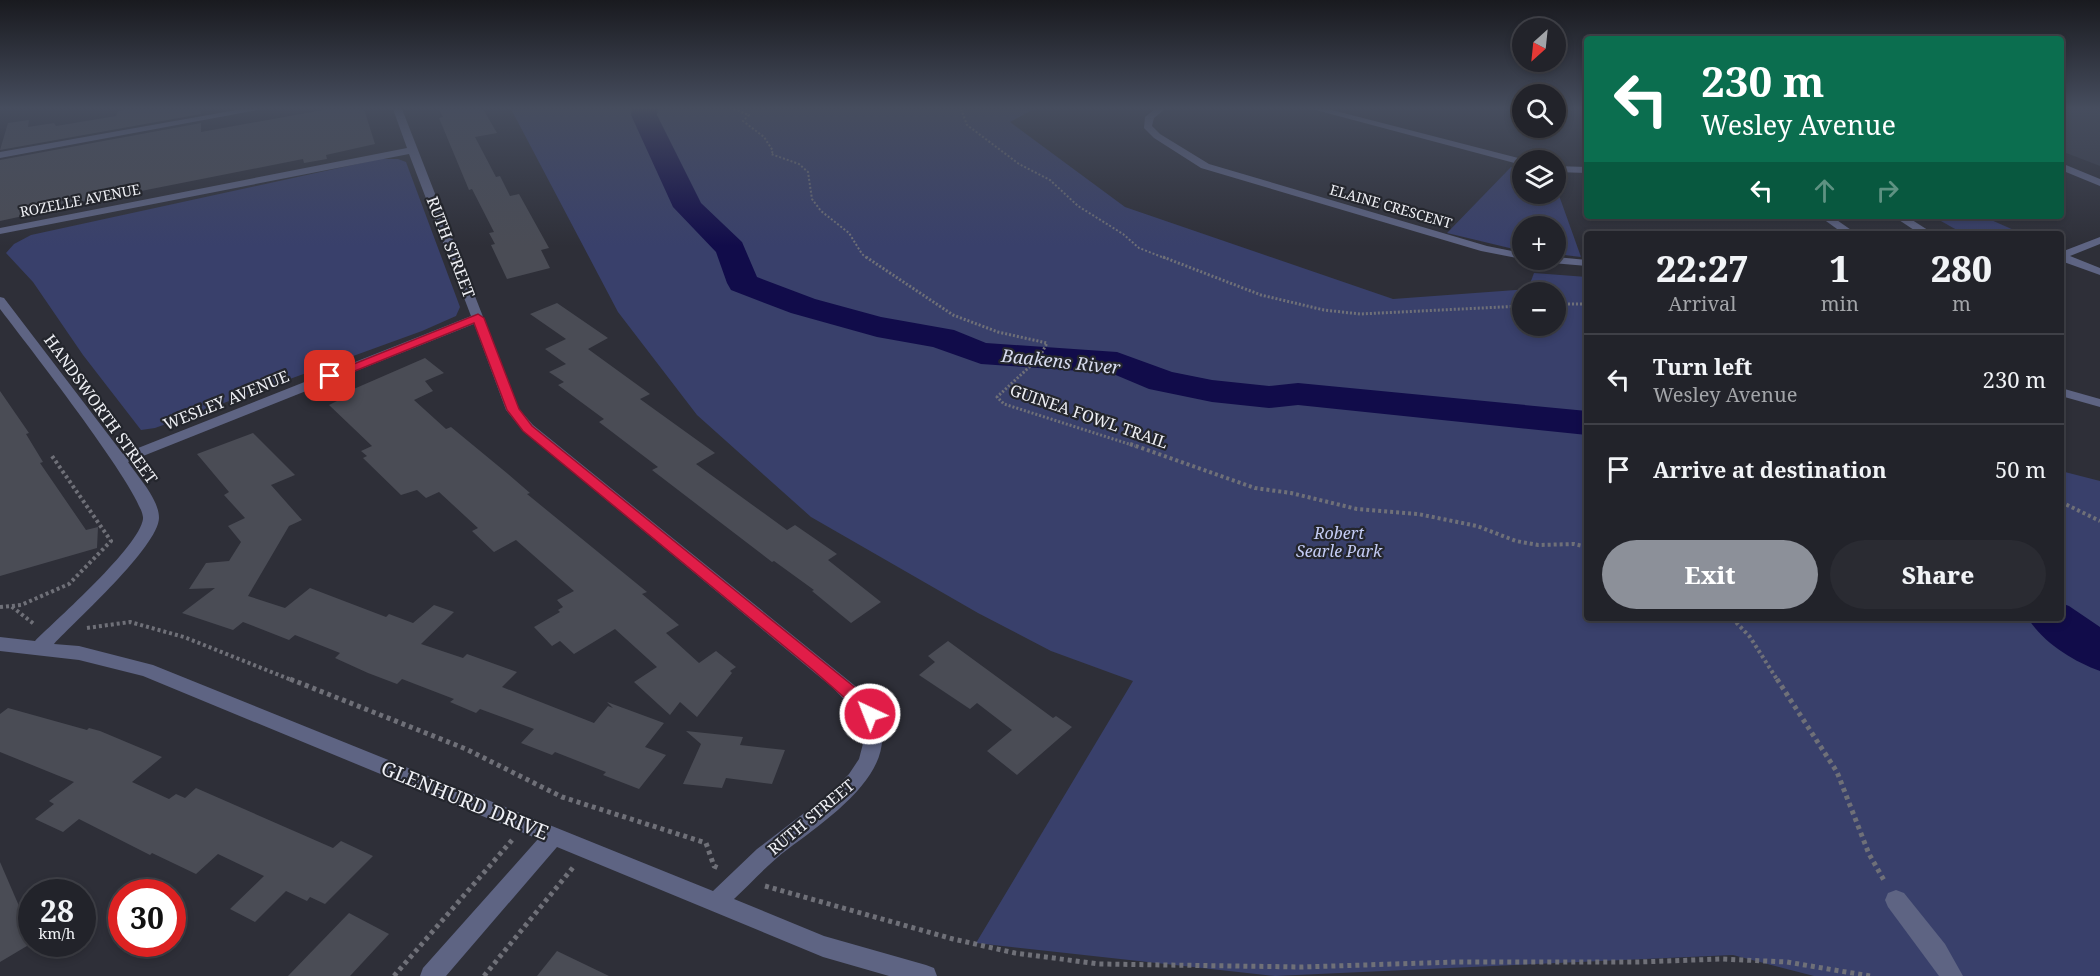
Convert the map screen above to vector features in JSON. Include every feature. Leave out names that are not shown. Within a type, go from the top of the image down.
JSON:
[{"type":"street","name":"ROZELLE AVENUE","points":[[0,231],[389,155]]},
{"type":"street","name":"RUTH STREET","points":[[414,155],[513,410],[528,428],[819,666],[852,694],[870,714],[875,734],[874,749],[867,765],[853,785],[764,856],[714,903]]},
{"type":"street","name":"ELAINE CRESCENT","points":[[1186,155],[1205,166],[1485,249],[1512,254]]},
{"type":"street","points":[[1493,155],[1512,159]]},
{"type":"street","points":[[2064,167],[2100,183]]},
{"type":"street","points":[[1566,169],[1584,170]]},
{"type":"street","points":[[1828,219],[1846,231]]},
{"type":"street","points":[[1903,219],[1923,231]]},
{"type":"street","points":[[2064,256],[2100,240]]},
{"type":"street","points":[[2064,258],[2100,272]]},
{"type":"street","points":[[1566,261],[1584,263]]},
{"type":"street","name":"HANDSWORTH STREET","points":[[0,300],[120,460],[149,506],[151,519],[145,534],[133,552],[40,647]]},
{"type":"street","name":"WESLEY AVENUE","points":[[120,460],[478,318]]},
{"type":"street","points":[[2064,393],[2100,403]]},
{"type":"street","name":"GLENHURD DRIVE","points":[[0,645],[40,647],[114,660],[156,673],[823,946],[926,976]]},
{"type":"street","points":[[431,976],[553,836]]},
{"type":"street","points":[[1896,900],[1937,951],[1952,976]]},
{"type":"path","name":"GUINEA FOWL TRAIL","points":[[773,155],[799,164],[807,172],[812,199],[821,211],[849,233],[862,254],[890,275],[953,315],[998,332],[1047,343],[1039,358],[997,397],[1004,404],[1082,427],[1255,488],[1357,509],[1418,514],[1448,520],[1477,526],[1516,541],[1538,545],[1574,544],[1584,546]]},
{"type":"path","points":[[1006,155],[1050,180],[1078,206],[1123,234],[1138,248],[1253,292],[1298,306],[1345,313],[1426,312],[1512,307]]},
{"type":"path","points":[[1566,304],[1584,304]]},
{"type":"path","points":[[0,607],[21,605],[69,584],[111,542],[52,456]]},
{"type":"path","points":[[2064,503],[2100,521]]},
{"type":"path","points":[[11,606],[32,624],[59,628],[86,628],[130,622],[219,649],[466,749],[562,797],[706,843],[714,866],[743,878],[788,894],[953,939],[1015,953],[1099,964],[1302,967],[1456,962],[1639,962],[1721,959],[1787,962],[1845,974],[1870,976]]},
{"type":"path","points":[[1735,621],[1750,637],[1837,772],[1869,855],[1896,900]]},
{"type":"path","points":[[394,976],[525,825]]},
{"type":"path","points":[[484,976],[587,850]]},
{"type":"shaded area","points":[[2070,155],[2100,155],[2100,166]]},
{"type":"green space","name":"Robert Searle Park","points":[[535,155],[1054,155],[1125,207],[1393,299],[1512,290],[1512,336],[1566,336],[1566,282],[1531,282],[1534,273],[1584,277],[1584,621],[2064,621],[2064,472],[2100,481],[2100,976],[1814,976],[1733,955],[1275,976],[976,943],[1133,681],[1051,651],[978,613],[811,517],[697,415],[618,312]]},
{"type":"green space","points":[[380,159],[398,159],[406,162],[460,307],[456,316],[422,331],[155,428],[141,430],[83,355],[33,282],[6,253],[14,244],[31,235]]},
{"type":"green space","points":[[1511,167],[1512,204],[1562,204],[1581,257],[1566,255],[1566,216],[1512,216],[1512,249],[1447,233]]},
{"type":"green space","points":[[1937,219],[1989,219],[2016,231],[1959,231]]},
{"type":"building","points":[[30,155],[328,155],[326,155],[327,159],[304,163],[303,159],[126,194],[24,211],[23,216],[0,221],[0,160]]},
{"type":"building","points":[[454,155],[484,155],[496,177],[500,176],[510,196],[519,194],[549,248],[541,250],[550,268],[507,279],[491,245],[495,244],[489,233],[494,232],[472,189],[469,190]]},
{"type":"building","points":[[557,303],[608,338],[588,349],[650,394],[640,399],[715,453],[696,464],[787,530],[795,525],[837,554],[828,560],[881,602],[851,623],[812,591],[814,590],[774,561],[772,562],[652,470],[658,467],[599,422],[604,419],[558,385],[564,382],[549,372],[566,364],[545,349],[566,339],[530,314]]},
{"type":"building","points":[[425,358],[444,373],[425,381],[433,391],[414,400],[446,429],[451,427],[530,493],[527,494],[647,592],[642,594],[679,625],[666,633],[699,663],[716,651],[736,667],[730,671],[732,673],[697,717],[680,702],[670,715],[634,682],[657,667],[615,629],[574,654],[560,641],[552,646],[534,627],[560,612],[558,610],[563,607],[557,600],[574,591],[516,540],[494,552],[472,531],[478,528],[439,492],[426,498],[417,490],[401,495],[363,458],[367,456],[361,451],[372,446],[329,405],[337,401],[333,398]]},
{"type":"building","points":[[0,391],[29,433],[26,434],[43,462],[40,463],[86,530],[98,527],[97,548],[0,576]]},
{"type":"building","points":[[253,433],[295,475],[271,485],[302,520],[289,526],[248,596],[285,608],[310,588],[386,617],[389,614],[413,623],[434,605],[454,612],[421,644],[463,658],[467,654],[517,672],[502,687],[594,723],[608,706],[613,708],[607,702],[664,723],[645,747],[666,755],[639,789],[603,775],[606,772],[555,752],[552,755],[521,743],[534,729],[480,709],[476,713],[450,702],[454,699],[402,679],[397,684],[368,673],[335,658],[340,653],[295,635],[289,640],[243,622],[233,630],[182,613],[215,588],[189,589],[206,563],[229,561],[241,542],[228,526],[245,518],[224,495],[229,492],[197,454]]},
{"type":"building","points":[[948,641],[1053,718],[1056,716],[1072,727],[1017,775],[987,751],[1012,730],[977,703],[970,709],[919,675],[935,662],[928,656]]},
{"type":"building","points":[[8,708],[87,730],[89,728],[100,731],[162,757],[132,782],[169,799],[176,794],[185,798],[196,788],[333,848],[341,841],[373,856],[325,904],[310,897],[307,901],[286,891],[255,922],[230,909],[264,876],[218,854],[196,874],[152,853],[150,855],[79,819],[63,832],[35,819],[54,804],[49,801],[74,782],[0,752],[0,714]]},
{"type":"building","points":[[686,731],[743,737],[740,745],[785,750],[772,784],[726,778],[722,788],[683,784],[701,744]]},
{"type":"building","points":[[0,862],[18,904],[18,951],[0,962]]},
{"type":"building","points":[[349,913],[389,934],[350,976],[288,976]]},
{"type":"building","points":[[557,951],[609,976],[537,976]]},
{"type":"waterway","name":"Baakens River","points":[[663,155],[688,207],[731,249],[743,283],[803,306],[877,327],[941,338],[981,353],[1117,363],[1162,381],[1212,391],[1269,397],[1298,394],[1584,422]]},
{"type":"waterway","name":"Baakens River","points":[[2056,621],[2100,652]]},
{"type":"route","points":[[330,376],[478,318],[513,410],[528,428],[819,666],[852,694],[870,714]]}]
